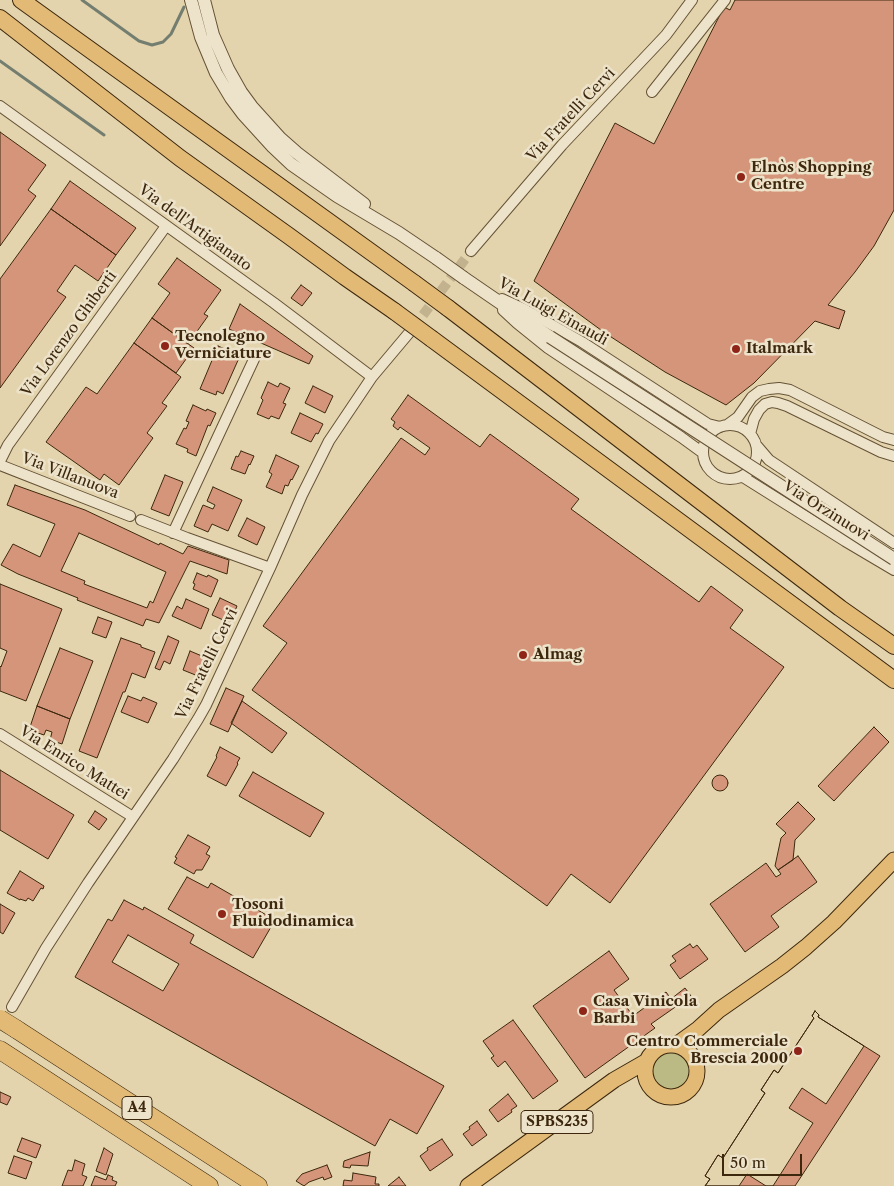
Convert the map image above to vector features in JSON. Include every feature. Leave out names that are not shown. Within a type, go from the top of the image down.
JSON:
[{"type":"highway","points":[[21,0],[448,308],[840,608],[894,646]]},
{"type":"highway","points":[[0,18],[180,158],[432,339],[894,680]]},
{"type":"highway","name":"A4","points":[[6,1013],[16,1029],[258,1186]]},
{"type":"highway","name":"A4","points":[[1,1051],[209,1186]]},
{"type":"main road","name":"SPBS235","points":[[468,1186],[614,1080],[646,1061],[658,1048],[676,1045],[719,1010],[782,966],[834,922],[894,860]]},
{"type":"main road","points":[[693,1057],[698,1029]]},
{"type":"main road","points":[[646,1061],[646,1078],[654,1092],[670,1098],[686,1093],[692,1088],[696,1080],[697,1066],[693,1057],[684,1048],[676,1045]]},
{"type":"main road","points":[[614,1080],[634,1080],[649,1086]]},
{"type":"street","points":[[191,0],[201,37],[216,73],[231,98],[254,128],[291,164],[337,196],[400,233]]},
{"type":"street","points":[[204,0],[213,35],[228,69],[241,92],[280,138],[298,153],[400,233],[550,337],[894,559]]},
{"type":"street","name":"Via Fratelli Cervi","points":[[471,251],[562,145],[666,35],[692,0]]},
{"type":"street","points":[[652,92],[725,0]]},
{"type":"street","name":"Via dell'Artigianato","points":[[0,106],[372,377]]},
{"type":"street","name":"Via Lorenzo Ghiberti","points":[[0,461],[4,442],[166,226]]},
{"type":"street","name":"Via Luigi Einaudi","points":[[480,289],[524,309],[582,342],[708,424],[740,427],[750,434]]},
{"type":"street","name":"Via Luigi Einaudi","points":[[480,289],[517,324],[548,348],[681,437],[703,454],[709,470],[716,476],[734,480],[743,477]]},
{"type":"street","name":"Via Fratelli Cervi","points":[[6,1013],[46,948],[173,759],[206,705],[328,441],[372,377],[414,327]]},
{"type":"street","points":[[173,533],[255,357]]},
{"type":"street","points":[[703,454],[707,438],[713,431],[738,417],[752,397],[760,391],[769,388],[790,390],[883,437],[894,440]]},
{"type":"street","points":[[894,456],[881,452],[787,406],[772,402],[765,404],[759,410],[754,419],[750,434],[769,460],[894,542]]},
{"type":"street","points":[[743,477],[755,464],[758,455],[757,446]]},
{"type":"street","name":"Via Villanuova","points":[[0,465],[130,516]]},
{"type":"street","name":"Via Orzinuovi","points":[[743,477],[894,570]]},
{"type":"street","points":[[141,520],[270,568]]},
{"type":"street","name":"Via Enrico Mattei","points":[[0,734],[133,817]]},
{"type":"shaded area","points":[[672,1051],[686,1057],[692,1071],[686,1085],[672,1091],[658,1085],[652,1071],[658,1057]]},
{"type":"building","name":"Elnòs Shopping Centre","points":[[735,0],[894,0],[894,210],[874,246],[828,305],[845,311],[839,329],[815,321],[754,383],[726,405],[665,372],[605,333],[534,281],[615,123],[654,144],[724,7],[730,10]]},
{"type":"building","points":[[0,132],[46,165],[28,190],[36,196],[0,246]]},
{"type":"building","points":[[70,181],[136,228],[116,255],[51,209]]},
{"type":"building","points":[[51,209],[116,255],[98,281],[75,265],[57,291],[66,297],[0,388],[0,279]]},
{"type":"building","points":[[177,258],[221,290],[204,314],[208,316],[188,344],[152,318],[170,293],[158,284]]},
{"type":"building","points":[[301,285],[312,293],[302,306],[291,298]]},
{"type":"building","points":[[240,304],[313,356],[309,364],[229,329]]},
{"type":"building","name":"Tecnolegno Verniciature","points":[[152,318],[194,348],[176,373],[134,343]]},
{"type":"building","points":[[134,343],[181,377],[162,403],[167,406],[147,433],[153,438],[119,485],[104,474],[100,480],[46,442],[86,387],[97,394]]},
{"type":"building","points":[[218,346],[234,353],[233,356],[239,358],[223,394],[217,391],[216,395],[200,389]]},
{"type":"building","points":[[268,382],[278,387],[280,383],[290,388],[283,403],[286,404],[279,419],[271,416],[269,419],[257,414]]},
{"type":"building","points":[[313,386],[333,396],[325,413],[305,403]]},
{"type":"building","name":"Almag","points":[[408,395],[480,447],[490,434],[579,499],[571,509],[699,602],[711,586],[743,610],[730,628],[784,667],[610,903],[571,874],[547,906],[252,690],[287,643],[263,626],[401,438],[425,455],[430,448],[400,427],[398,430],[393,426],[395,422],[391,419]]},
{"type":"building","points":[[193,405],[216,413],[210,426],[208,425],[196,456],[187,452],[188,449],[176,444],[184,428],[186,429],[189,422],[186,421]]},
{"type":"building","points":[[300,413],[323,424],[311,442],[291,433]]},
{"type":"building","points":[[241,451],[254,456],[245,474],[231,469],[236,456],[238,457]]},
{"type":"building","points":[[276,455],[299,466],[288,486],[285,485],[282,494],[266,487],[272,474],[269,472]]},
{"type":"building","points":[[165,475],[183,482],[169,516],[151,509]]},
{"type":"building","points":[[15,485],[85,510],[159,545],[160,543],[183,554],[188,546],[229,560],[227,574],[190,561],[159,623],[146,619],[143,626],[77,600],[78,598],[18,574],[1,565],[13,544],[40,557],[55,524],[7,505]],"holes":[[[79,533],[166,572],[153,603],[150,601],[147,608],[84,584],[85,581],[61,571]]]},
{"type":"building","points":[[213,487],[242,500],[228,531],[212,524],[208,532],[194,526],[203,505],[213,509],[215,505],[207,501]]},
{"type":"building","points":[[247,518],[265,527],[257,545],[238,536]]},
{"type":"building","points":[[197,573],[207,577],[208,575],[218,580],[211,597],[193,589]]},
{"type":"building","points":[[0,584],[62,609],[26,701],[0,691],[0,666],[7,651],[0,648]]},
{"type":"building","points":[[220,598],[237,606],[230,623],[212,615]]},
{"type":"building","points":[[186,599],[209,609],[201,629],[172,616],[177,606],[182,609]]},
{"type":"building","points":[[98,617],[112,622],[106,638],[92,633]]},
{"type":"building","points":[[168,636],[179,641],[170,664],[164,661],[160,670],[155,668]]},
{"type":"building","points":[[121,638],[155,652],[145,678],[132,673],[97,758],[79,751]]},
{"type":"building","points":[[60,648],[93,661],[70,719],[37,706]]},
{"type":"building","points":[[190,651],[209,659],[203,678],[183,670]]},
{"type":"building","points":[[226,688],[244,696],[228,732],[210,724]]},
{"type":"building","points":[[128,696],[141,701],[143,697],[157,703],[148,723],[121,712]]},
{"type":"building","points":[[242,701],[287,733],[272,753],[231,723]]},
{"type":"building","points":[[37,706],[70,719],[62,744],[50,740],[52,732],[46,730],[44,735],[29,730]]},
{"type":"building","points":[[874,727],[889,742],[834,801],[818,786]]},
{"type":"building","points":[[220,747],[240,758],[226,786],[207,776]]},
{"type":"building","points":[[0,770],[74,815],[48,859],[0,830]]},
{"type":"building","points":[[253,772],[324,813],[310,837],[239,796]]},
{"type":"building","points":[[720,775],[726,777],[728,783],[726,789],[720,791],[714,789],[712,783],[714,777]]},
{"type":"building","points":[[798,802],[815,819],[795,840],[793,860],[778,870],[775,866],[781,838],[786,833],[776,824]]},
{"type":"building","points":[[95,811],[107,819],[99,830],[88,822]]},
{"type":"building","points":[[188,835],[210,847],[206,854],[210,856],[202,870],[196,870],[194,874],[174,863],[177,858],[175,857]]},
{"type":"building","points":[[798,856],[817,882],[771,916],[779,927],[745,952],[710,904],[766,863],[776,877],[781,874],[778,870]]},
{"type":"building","points":[[20,871],[44,886],[33,901],[28,898],[26,901],[20,900],[7,893]]},
{"type":"building","name":"Tosoni Fluidodinamica","points":[[187,877],[208,888],[211,883],[275,920],[253,958],[168,909]]},
{"type":"building","points":[[124,900],[143,910],[144,907],[194,935],[190,943],[444,1086],[417,1134],[390,1119],[375,1146],[75,977],[108,919],[112,921]],"holes":[[[128,935],[179,964],[163,991],[112,962]]]},
{"type":"building","points":[[0,904],[15,913],[3,934],[0,932]]},
{"type":"building","points":[[690,944],[693,948],[697,945],[708,959],[680,979],[670,965],[676,961],[672,956]]},
{"type":"building","name":"Casa Vinicola Barbi","points":[[609,951],[629,979],[614,990],[633,1016],[666,992],[671,999],[685,988],[691,996],[651,1024],[655,1028],[585,1078],[533,1006]]},
{"type":"building","points":[[815,1011],[819,1015],[818,1017],[864,1046],[826,1104],[802,1088],[789,1108],[813,1123],[773,1186],[766,1186],[747,1174],[739,1186],[705,1186],[710,1179],[705,1176],[718,1155],[723,1158],[765,1093],[761,1090],[774,1070],[778,1073],[814,1018],[812,1016]]},
{"type":"building","points":[[815,1011],[819,1015],[818,1017],[880,1056],[795,1186],[705,1186],[710,1179],[705,1176],[718,1155],[723,1158],[765,1093],[761,1090],[774,1070],[778,1073],[814,1018],[812,1016]]},
{"type":"building","points":[[513,1020],[558,1081],[533,1099],[505,1061],[498,1067],[491,1058],[494,1056],[483,1041]]},
{"type":"building","points":[[0,1092],[11,1097],[7,1105],[0,1102]]},
{"type":"building","points":[[508,1094],[517,1106],[498,1122],[489,1110]]},
{"type":"building","points":[[477,1121],[487,1135],[472,1146],[463,1134]]},
{"type":"building","points":[[22,1138],[41,1145],[36,1158],[17,1151]]},
{"type":"building","points":[[442,1139],[453,1155],[430,1171],[420,1156],[428,1150],[427,1148]]},
{"type":"building","points":[[104,1148],[113,1154],[106,1175],[96,1171]]},
{"type":"building","points":[[370,1152],[368,1166],[351,1165],[350,1168],[343,1167],[344,1161]]},
{"type":"building","points":[[14,1156],[32,1162],[26,1179],[8,1173]]},
{"type":"building","points":[[75,1160],[85,1164],[82,1175],[87,1177],[83,1186],[62,1186],[68,1170],[72,1171]]},
{"type":"building","points":[[327,1165],[332,1177],[324,1180],[323,1177],[304,1186],[296,1181],[302,1174]]},
{"type":"building","points":[[353,1173],[376,1177],[375,1184],[379,1184],[379,1186],[343,1186],[344,1180],[352,1181]]},
{"type":"building","points":[[108,1175],[117,1182],[115,1186],[91,1186],[95,1176],[106,1180]]},
{"type":"building","points":[[399,1177],[406,1186],[388,1186]]},
{"type":"waterway","points":[[82,0],[139,41],[152,45],[163,42],[171,34],[184,7]]},
{"type":"waterway","points":[[0,61],[104,135]]},
{"type":"tunnel","points":[[414,327],[471,251]]},
{"type":"place","name":"Elnòs Shopping Centre","points":[[741,177]]},
{"type":"place","name":"Tecnolegno Verniciature","points":[[165,346]]},
{"type":"place","name":"Italmark","points":[[736,349]]},
{"type":"place","name":"Almag","points":[[523,655]]},
{"type":"place","name":"Tosoni Fluidodinamica","points":[[222,914]]},
{"type":"place","name":"Casa Vinicola Barbi","points":[[583,1011]]},
{"type":"place","name":"Centro Commerciale Brescia 2000","points":[[798,1051]]}]
